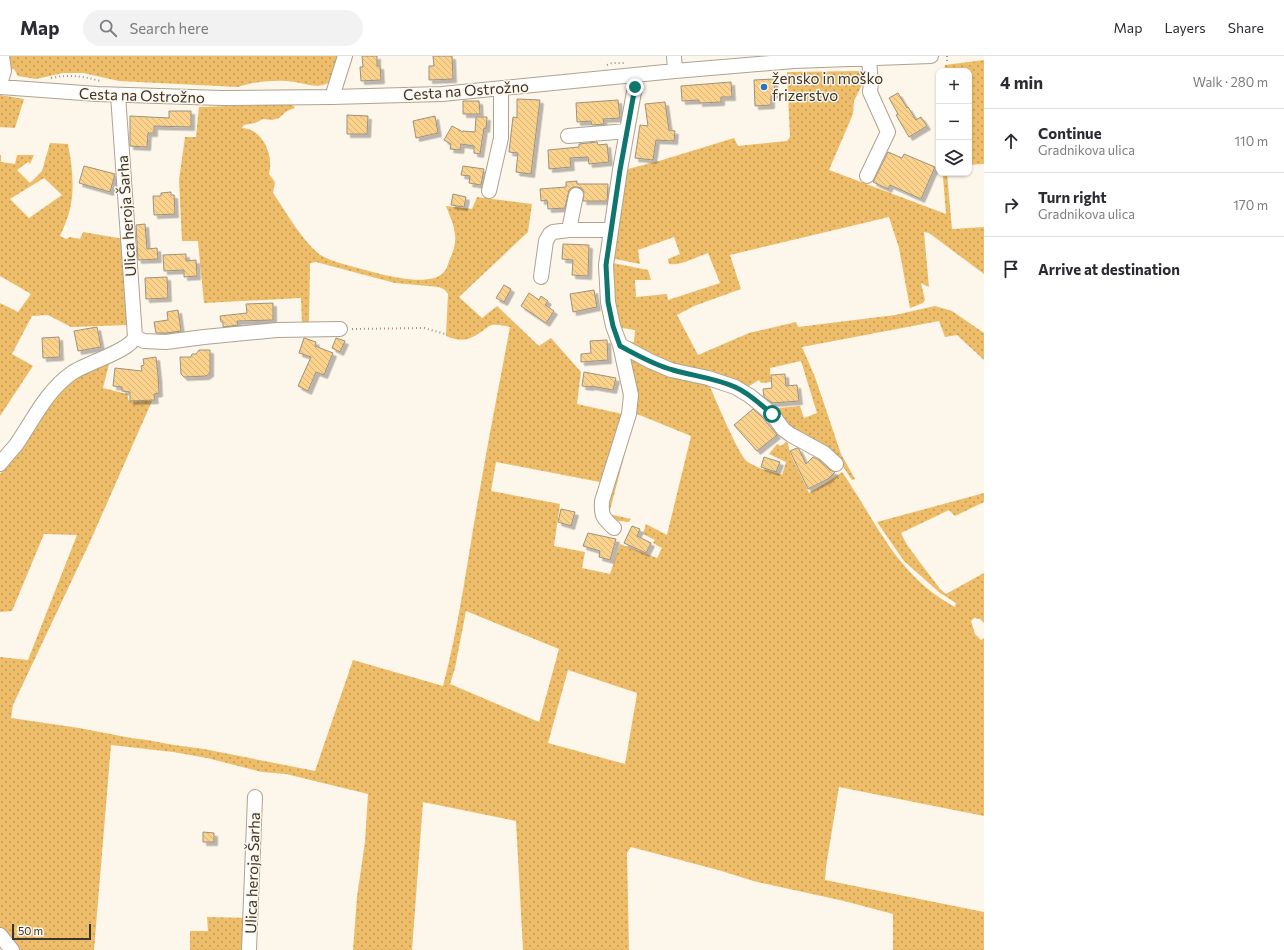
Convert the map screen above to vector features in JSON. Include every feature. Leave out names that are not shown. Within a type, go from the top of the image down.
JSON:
[{"type":"street","points":[[0,86],[4,71],[2,56]]},
{"type":"street","points":[[334,91],[345,56]]},
{"type":"street","points":[[674,56],[675,71]]},
{"type":"street","name":"Cesta na Ostrožno","points":[[0,86],[118,95],[222,98],[334,91],[442,94],[793,59],[869,59],[925,56]]},
{"type":"street","points":[[867,176],[888,132],[870,92],[869,59]]},
{"type":"street","points":[[614,528],[606,521],[601,511],[606,487],[630,414],[631,395],[608,302],[606,265],[637,75]]},
{"type":"street","points":[[490,191],[501,138],[501,88]]},
{"type":"street","name":"Ulica heroja Šarha","points":[[118,95],[135,337]]},
{"type":"street","points":[[568,136],[627,130]]},
{"type":"street","points":[[569,230],[576,195]]},
{"type":"street","points":[[541,277],[547,237],[553,232],[569,230],[611,230]]},
{"type":"street","points":[[0,464],[15,446],[46,399],[60,383],[71,373],[82,367],[126,347],[135,337],[144,341],[166,342],[277,330],[340,329]]},
{"type":"street","points":[[620,346],[671,370],[708,378],[735,387],[750,396],[772,414],[783,429],[824,453],[836,464]]},
{"type":"street","name":"Ulica heroja Šarha","points":[[249,950],[255,797]]},
{"type":"street","points":[[0,935],[12,950]]},
{"type":"path","points":[[947,56],[947,61]]},
{"type":"path","points":[[606,65],[612,63],[628,63]]},
{"type":"path","points":[[48,79],[61,76],[81,76],[107,82]]},
{"type":"path","points":[[340,329],[424,328],[444,334]]},
{"type":"shaded area","points":[[9,56],[340,56],[332,81],[326,84],[315,86],[287,81],[274,81],[238,87],[119,81],[83,73],[63,73],[36,79],[18,76],[14,69],[10,69]]},
{"type":"shaded area","points":[[984,60],[984,164],[972,165],[972,68],[944,68],[945,65]]},
{"type":"shaded area","points":[[861,71],[862,85],[854,101],[853,114],[829,170],[946,214],[943,177],[947,176],[952,229],[984,227],[984,274],[929,233],[924,232],[929,287],[921,283],[925,300],[923,303],[910,308],[899,248],[889,217],[730,255],[741,289],[694,306],[677,315],[698,355],[749,333],[796,322],[798,327],[895,315],[935,306],[952,311],[984,333],[984,360],[957,335],[945,337],[939,321],[802,347],[815,377],[841,454],[855,479],[852,480],[838,459],[796,433],[776,412],[778,408],[800,406],[804,418],[817,413],[801,361],[770,368],[771,382],[761,383],[759,380],[746,388],[696,373],[622,341],[634,342],[635,330],[622,328],[622,335],[615,324],[613,263],[648,270],[651,280],[635,280],[636,297],[667,294],[668,300],[720,283],[708,253],[678,264],[669,264],[668,259],[680,254],[674,237],[638,250],[640,264],[615,259],[611,253],[624,170],[734,138],[738,146],[787,141],[790,137],[787,72]]},
{"type":"shaded area","points":[[0,95],[24,99],[15,128],[0,127]]},
{"type":"shaded area","points":[[292,104],[295,108],[287,111],[279,118],[272,120],[263,119],[255,123],[244,125],[242,128],[249,129],[256,133],[265,144],[270,159],[269,174],[275,182],[273,193],[306,241],[319,254],[341,264],[383,275],[406,279],[418,280],[438,277],[447,268],[455,240],[454,227],[446,206],[472,209],[477,197],[532,204],[528,232],[459,297],[482,318],[497,306],[539,346],[551,338],[581,372],[577,404],[627,415],[617,442],[605,483],[496,462],[491,491],[560,504],[554,546],[585,552],[582,568],[610,574],[620,544],[657,558],[662,548],[653,543],[655,540],[643,534],[646,524],[667,535],[691,436],[637,414],[631,430],[609,514],[631,519],[629,522],[611,520],[605,512],[604,506],[606,491],[634,410],[633,395],[626,358],[628,354],[672,372],[707,380],[726,424],[744,458],[748,462],[760,468],[782,475],[786,462],[769,454],[777,444],[781,446],[786,442],[788,443],[790,453],[809,493],[842,472],[878,529],[903,564],[918,580],[935,594],[955,607],[956,603],[940,593],[904,561],[877,522],[984,493],[984,502],[955,516],[949,510],[901,533],[907,545],[940,589],[946,594],[984,573],[984,623],[980,619],[974,618],[971,621],[975,634],[981,640],[984,638],[984,816],[839,787],[825,880],[984,912],[984,950],[893,950],[893,914],[844,901],[757,882],[631,847],[627,853],[629,950],[523,950],[516,821],[423,802],[412,950],[353,950],[357,897],[365,842],[368,794],[286,774],[262,772],[207,758],[173,752],[111,745],[94,950],[15,950],[0,931],[0,657],[28,660],[77,535],[44,534],[12,611],[0,612],[0,474],[19,450],[52,397],[77,373],[110,360],[103,388],[127,394],[129,401],[152,401],[89,544],[13,705],[11,718],[204,749],[315,771],[353,660],[443,686],[449,662],[510,327],[492,325],[468,339],[460,340],[451,338],[446,336],[448,294],[445,290],[439,287],[395,283],[316,262],[310,263],[309,325],[302,325],[301,298],[204,303],[198,241],[182,241],[179,180],[185,137],[196,137],[199,107]],"holes":[[[466,611],[559,649],[539,722],[450,684],[455,668]],[[568,670],[637,693],[625,764],[548,743]]]},
{"type":"shaded area","points":[[50,143],[68,144],[72,168],[72,201],[60,236],[66,239],[70,237],[80,239],[83,232],[124,239],[128,325],[71,327],[48,315],[32,316],[12,354],[33,366],[0,416],[0,303],[18,312],[31,294],[0,276],[0,155],[1,162],[15,164],[17,155],[34,155],[30,164],[28,162],[17,170],[30,183],[42,171]],"holes":[[[44,178],[62,195],[29,218],[10,199]]]},
{"type":"shaded area","points":[[207,917],[249,918],[247,950],[190,950],[190,931],[208,931]]},
{"type":"building","points":[[362,56],[377,56],[377,66],[380,66],[381,80],[361,81],[360,67],[363,67]]},
{"type":"building","points":[[433,56],[452,56],[453,79],[429,80],[429,66],[434,66]]},
{"type":"building","name":"žensko in moško frizerstvo","points":[[774,79],[775,94],[771,95],[771,105],[755,106],[754,80]]},
{"type":"building","points":[[731,82],[732,97],[721,97],[721,102],[699,103],[699,100],[682,101],[681,86]]},
{"type":"building","points":[[898,93],[916,120],[921,117],[927,126],[909,137],[896,115],[898,114],[889,98]]},
{"type":"building","points":[[517,99],[540,100],[531,174],[516,172],[518,153],[509,152],[513,117],[517,118]]},
{"type":"building","points":[[618,100],[620,118],[603,119],[604,124],[592,125],[591,121],[577,122],[576,103]]},
{"type":"building","points":[[463,101],[479,101],[480,114],[463,114]]},
{"type":"building","points":[[665,102],[669,130],[675,131],[674,141],[656,140],[653,160],[635,158],[640,125],[648,126],[645,104]]},
{"type":"building","points":[[169,111],[191,111],[191,127],[154,126],[154,133],[148,133],[147,147],[130,146],[130,116],[169,118]]},
{"type":"building","points":[[347,115],[368,116],[367,134],[347,134]]},
{"type":"building","points":[[435,116],[438,133],[416,138],[413,121]]},
{"type":"building","points":[[476,117],[487,117],[486,129],[484,128],[480,154],[474,153],[474,146],[461,144],[460,150],[450,149],[451,144],[444,140],[452,126],[463,132],[475,132]]},
{"type":"building","points":[[597,142],[598,145],[607,144],[609,162],[589,164],[588,157],[570,158],[571,167],[549,169],[548,150],[579,147],[579,144]]},
{"type":"building","points":[[888,152],[902,158],[904,154],[935,167],[921,199],[890,185],[888,189],[873,182]]},
{"type":"building","points":[[84,166],[115,174],[110,192],[79,183]]},
{"type":"building","points":[[463,166],[484,169],[481,185],[469,183],[470,176],[461,175]]},
{"type":"building","points":[[577,181],[577,184],[608,184],[607,201],[583,201],[584,192],[581,188],[573,187],[569,190],[565,208],[548,209],[547,200],[541,201],[540,189],[566,187],[566,182]]},
{"type":"building","points":[[171,192],[171,195],[174,195],[175,214],[154,215],[153,196],[161,196],[161,193]]},
{"type":"building","points":[[453,194],[466,197],[464,207],[451,205]]},
{"type":"building","points":[[145,224],[147,249],[157,248],[158,259],[138,260],[136,225]]},
{"type":"building","points":[[563,244],[589,245],[588,276],[572,275],[573,260],[562,259]]},
{"type":"building","points":[[186,254],[186,261],[196,260],[197,276],[184,277],[184,270],[164,271],[163,255]]},
{"type":"building","points":[[167,277],[168,298],[146,299],[145,278]]},
{"type":"building","points":[[504,285],[511,289],[504,302],[496,298]]},
{"type":"building","points":[[594,290],[597,307],[573,312],[570,294]]},
{"type":"building","points":[[529,293],[539,300],[541,296],[548,301],[545,305],[554,311],[546,323],[521,306]]},
{"type":"building","points":[[273,303],[273,320],[237,321],[238,325],[223,327],[223,322],[221,322],[220,316],[247,313],[246,304]]},
{"type":"building","points":[[178,310],[181,331],[156,333],[154,322],[168,320],[167,312]]},
{"type":"building","points":[[97,327],[101,347],[78,351],[74,331]]},
{"type":"building","points":[[59,337],[60,357],[43,358],[42,338]]},
{"type":"building","points":[[304,338],[316,342],[315,346],[333,353],[324,375],[316,372],[308,391],[298,386],[311,357],[299,353]]},
{"type":"building","points":[[336,338],[345,341],[340,352],[332,348]]},
{"type":"building","points":[[607,340],[608,360],[581,362],[581,354],[591,353],[590,341]]},
{"type":"building","points":[[199,350],[210,350],[210,373],[206,376],[184,377],[181,374],[180,357],[191,357],[192,354],[196,354]]},
{"type":"building","points":[[156,357],[159,393],[154,394],[155,400],[130,401],[130,392],[122,391],[122,387],[113,386],[115,368],[142,371],[141,366],[144,365],[143,359]]},
{"type":"building","points":[[584,372],[616,378],[613,390],[582,386]]},
{"type":"building","points":[[785,374],[786,386],[797,385],[799,401],[772,403],[764,397],[763,389],[772,388],[771,375]]},
{"type":"building","points":[[753,409],[777,435],[757,451],[734,425]]},
{"type":"building","points":[[797,448],[799,449],[806,464],[813,457],[835,472],[828,479],[808,489],[790,451]]},
{"type":"building","points":[[764,457],[780,462],[776,472],[761,467]]},
{"type":"building","points":[[561,509],[575,512],[571,526],[558,522]]},
{"type":"building","points":[[632,526],[640,529],[637,536],[651,543],[646,553],[624,543]]},
{"type":"building","points":[[588,533],[616,539],[610,560],[599,557],[600,551],[583,546]]},
{"type":"building","points":[[203,832],[214,833],[214,842],[203,842]]},
{"type":"place","name":"žensko in moško frizerstvo","points":[[764,87]]},
{"type":"route","points":[[635,87],[620,170],[606,265],[608,302],[613,326],[620,346],[671,370],[708,378],[735,387],[750,396],[772,414]]}]
